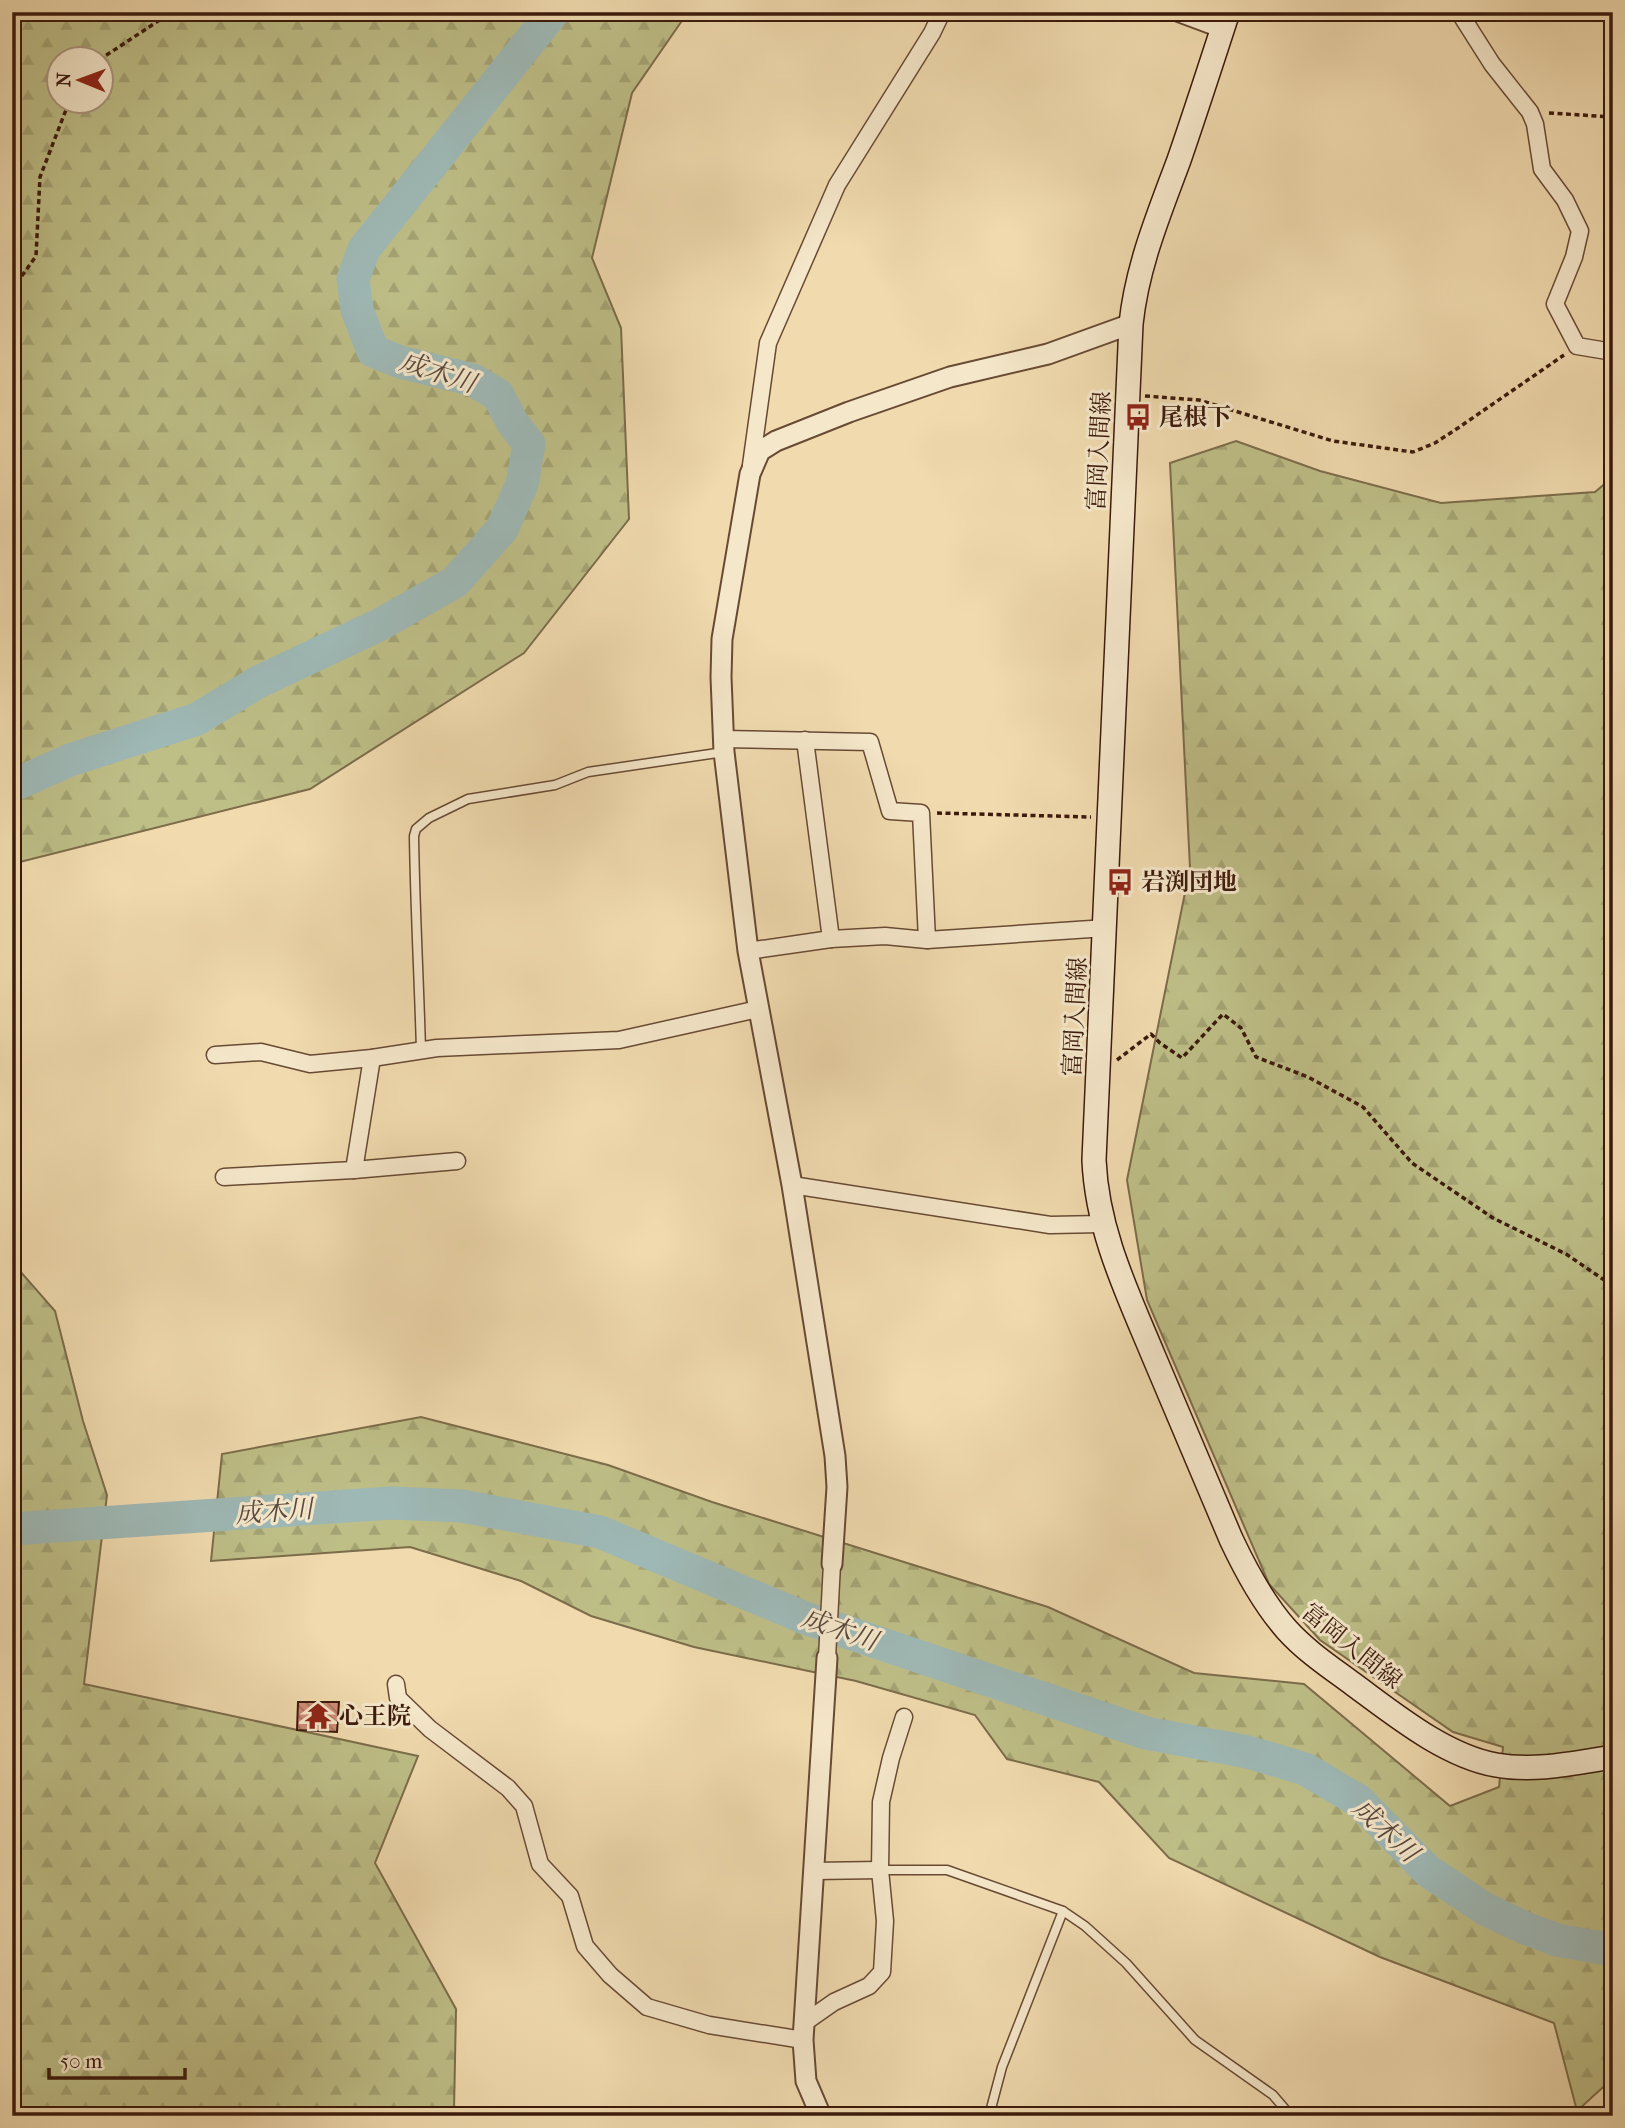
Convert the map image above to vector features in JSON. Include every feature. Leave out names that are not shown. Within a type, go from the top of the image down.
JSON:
[{"type":"main road","name":"富岡入間線","points":[[1226,20],[1142,262],[1131,324],[1094,1160],[1095,1191],[1102,1224],[1128,1296],[1231,1539],[1254,1583],[1287,1630],[1313,1654],[1408,1724],[1472,1759],[1496,1765],[1528,1768],[1613,1757]]},
{"type":"street","points":[[821,2116],[806,2081],[803,2031],[837,1487],[835,1456],[792,1185],[748,951],[723,745],[720,677],[722,639],[750,474],[768,342],[837,186],[932,33],[942,12]]},
{"type":"street","points":[[1181,12],[1226,20]]},
{"type":"street","points":[[1459,12],[1492,64],[1530,112],[1535,124],[1542,169],[1565,200],[1580,230],[1574,257],[1555,304],[1577,346],[1613,352]]},
{"type":"street","points":[[750,474],[760,451],[776,441],[849,412],[950,377],[1048,354],[1131,324]]},
{"type":"street","points":[[723,745],[805,740],[870,741],[890,811],[921,813],[927,940]]},
{"type":"street","points":[[805,740],[831,939]]},
{"type":"street","points":[[748,951],[831,939],[885,936],[927,940],[1106,928]]},
{"type":"street","points":[[215,1055],[261,1052],[310,1063],[372,1058],[421,1050],[619,1040],[758,1009]]},
{"type":"street","points":[[354,1170],[372,1058]]},
{"type":"street","points":[[224,1177],[457,1161]]},
{"type":"street","points":[[792,1185],[1050,1225],[1102,1224]]},
{"type":"street","points":[[396,1684],[398,1698],[430,1729],[508,1788],[524,1806],[540,1864],[570,1896],[585,1945],[610,1975],[647,2007],[709,2025],[803,2031],[834,2002],[869,1986],[882,1972],[885,1921],[880,1870],[881,1802],[904,1717]]},
{"type":"street","points":[[814,1871],[880,1870]]},
{"type":"lane","points":[[421,1050],[416,949],[416,829],[429,818],[468,799],[555,785],[589,772],[723,745]]},
{"type":"lane","points":[[880,1870],[947,1870],[1062,1911],[1085,1926],[1126,1963],[1195,2040],[1273,2095],[1290,2116]]},
{"type":"lane","points":[[989,2116],[1002,2067],[1062,1911]]},
{"type":"lane","points":[[1608,2116],[1613,2108]]},
{"type":"path","points":[[116,49],[172,12]]},
{"type":"path","points":[[1530,112],[1613,117]]},
{"type":"path","points":[[12,290],[36,256],[40,177],[64,116]]},
{"type":"path","points":[[1127,394],[1199,400],[1333,441],[1413,452],[1435,443],[1577,346]]},
{"type":"path","points":[[921,813],[1110,817]]},
{"type":"path","points":[[1098,1065],[1118,1060],[1151,1034],[1182,1058],[1223,1014],[1241,1028],[1256,1057],[1308,1077],[1363,1107],[1412,1163],[1493,1217],[1566,1254],[1613,1286]]},
{"type":"green space","points":[[12,12],[688,12],[632,93],[592,258],[621,328],[629,519],[524,653],[310,789],[12,864]]},
{"type":"green space","points":[[1236,441],[1320,471],[1441,503],[1595,492],[1613,477],[1613,2078],[1577,2111],[1554,2023],[1380,1957],[1169,1858],[1099,1782],[1007,1759],[975,1715],[856,1681],[694,1647],[591,1616],[521,1581],[410,1547],[211,1561],[222,1454],[421,1417],[608,1465],[712,1502],[1048,1607],[1194,1673],[1304,1684],[1450,1806],[1499,1787],[1503,1747],[1453,1732],[1320,1640],[1269,1584],[1147,1300],[1127,1180],[1190,868],[1170,463]]},
{"type":"green space","points":[[12,1262],[55,1311],[83,1421],[107,1495],[84,1684],[418,1756],[375,1863],[456,2009],[454,2111],[459,2116],[12,2116]]},
{"type":"building","name":"心王院","points":[[298,1702],[339,1702],[337,1732],[297,1730]]},
{"type":"waterway","name":"成木川","points":[[12,786],[70,760],[197,719],[258,682],[379,625],[455,582],[502,529],[522,484],[529,444],[512,422],[498,395],[473,380],[400,362],[373,351],[357,310],[353,279],[364,249],[553,12]]},
{"type":"waterway","name":"成木川","points":[[12,1529],[391,1503],[462,1506],[600,1532],[805,1618],[1146,1733],[1248,1752],[1305,1769],[1359,1801],[1428,1871],[1485,1909],[1557,1940],[1613,1950]]},
{"type":"place","name":"尾根下","points":[[1138,417]]},
{"type":"place","name":"岩渕団地","points":[[1120,882]]},
{"type":"place","name":"心王院","points":[[318,1716]]}]
